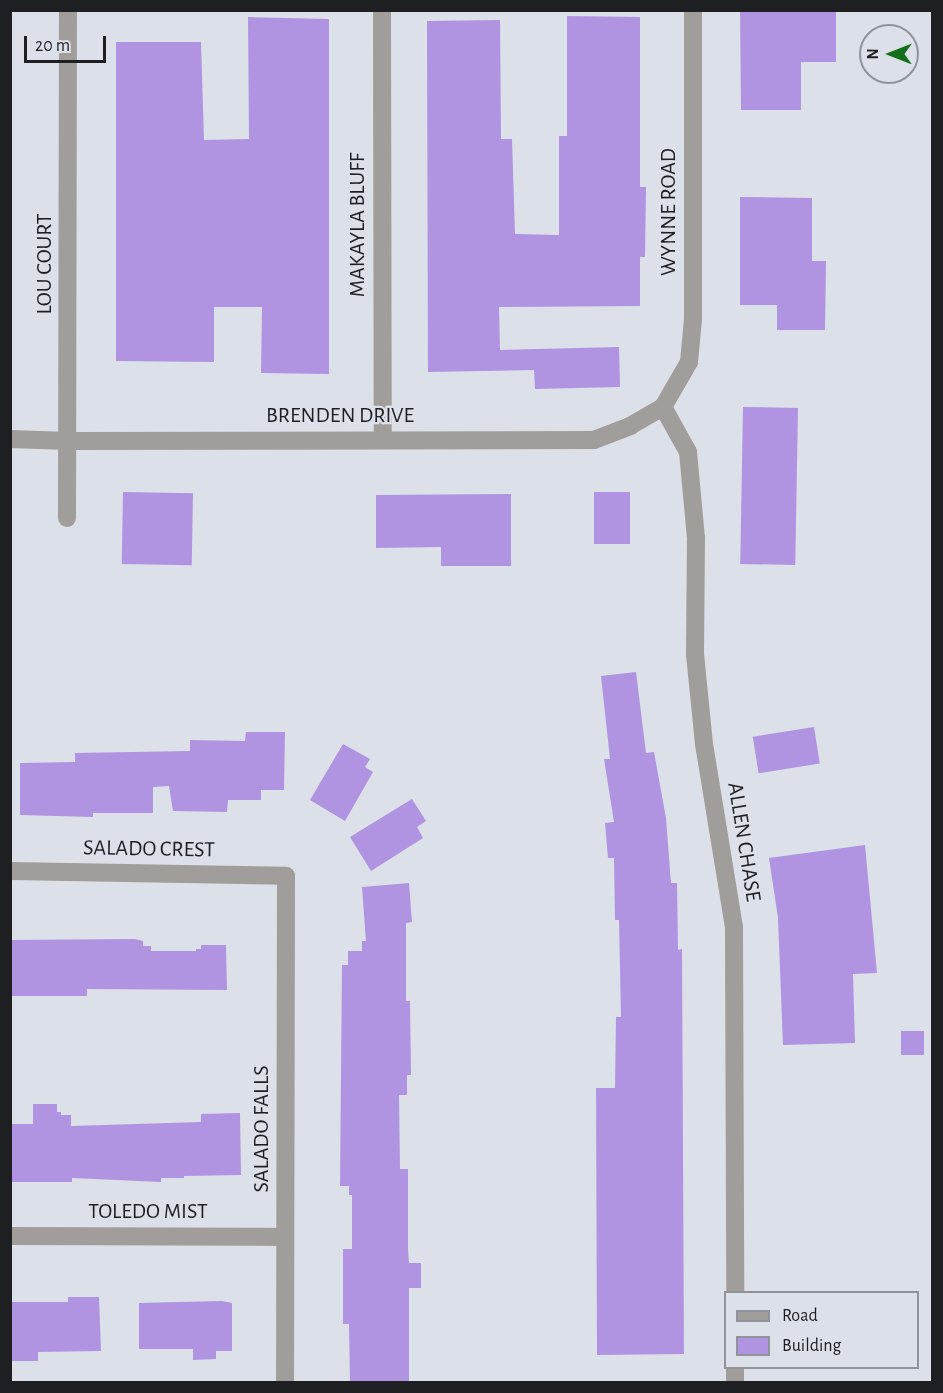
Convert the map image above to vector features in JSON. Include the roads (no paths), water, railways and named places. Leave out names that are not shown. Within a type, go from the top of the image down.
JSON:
[{"type":"street","name":"LOU COURT","points":[[67,518],[69,441],[68,10]]},
{"type":"street","name":"MAKAYLA BLUFF","points":[[382,10],[383,440]]},
{"type":"street","name":"WYNNE ROAD","points":[[663,407],[688,362],[693,319],[693,10]]},
{"type":"street","name":"BRENDEN DRIVE","points":[[10,439],[69,441],[594,440],[630,426],[663,407]]},
{"type":"street","name":"ALLEN CHASE","points":[[663,407],[688,452],[696,538],[695,654],[704,744],[734,928],[735,1291]]},
{"type":"street","name":"SALADO CREST","points":[[10,871],[286,876]]},
{"type":"street","name":"SALADO FALLS","points":[[285,1383],[286,876]]},
{"type":"street","name":"TOLEDO MIST","points":[[10,1236],[285,1237]]}]
